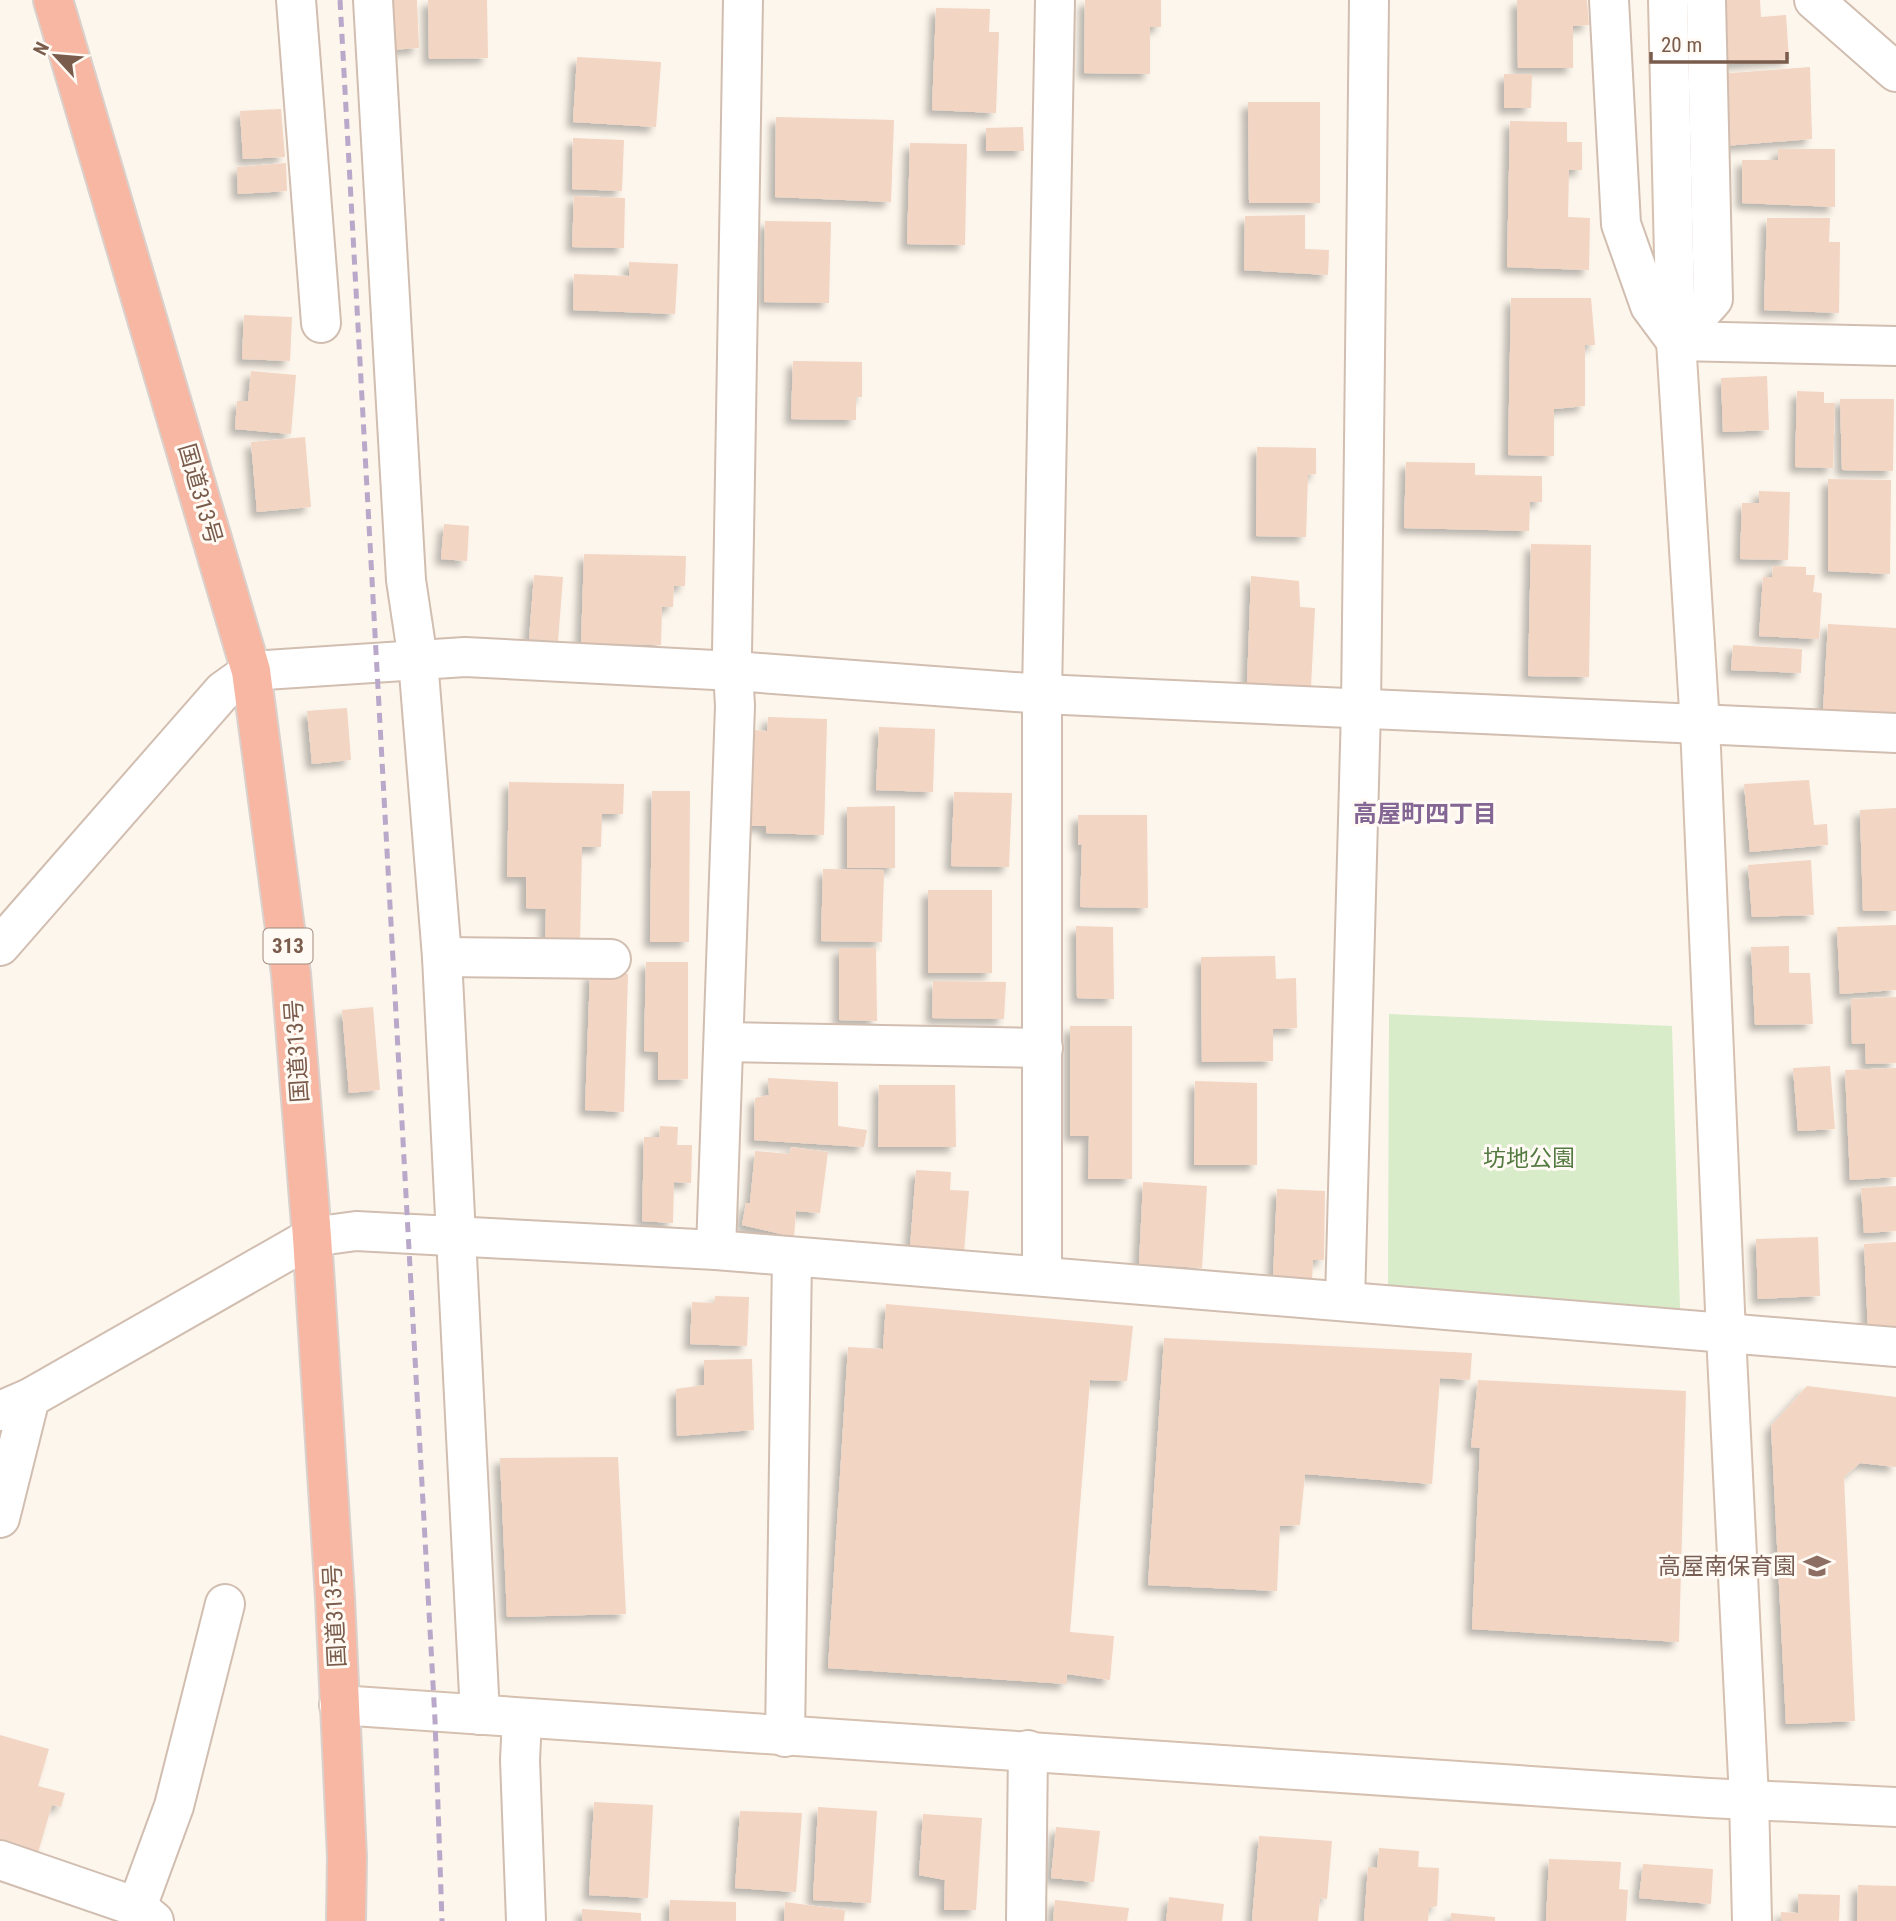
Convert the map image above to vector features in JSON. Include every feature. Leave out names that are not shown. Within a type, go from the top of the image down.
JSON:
[{"type":"highway","name":"国道313号","points":[[54,0],[251,671],[291,974],[312,1237],[340,1705],[347,1857],[346,1921]]},
{"type":"street","points":[[296,0],[321,323]]},
{"type":"street","points":[[373,0],[406,580],[418,660],[443,957],[480,1715]]},
{"type":"street","points":[[716,1250],[736,705],[734,671],[743,0]]},
{"type":"street","points":[[1042,1276],[1042,694],[1055,0]]},
{"type":"street","points":[[1345,1301],[1361,709],[1369,0]]},
{"type":"street","points":[[1609,0],[1621,224],[1650,306],[1675,341]]},
{"type":"street","points":[[1675,341],[1713,299],[1706,0]]},
{"type":"street","points":[[1814,0],[1896,72]]},
{"type":"street","points":[[1668,7],[1675,341],[1700,725],[1749,1798],[1752,1921]]},
{"type":"street","points":[[1675,341],[1896,346]]},
{"type":"street","points":[[0,946],[223,691],[251,671],[465,657],[734,671],[1042,694],[1896,733]]},
{"type":"street","points":[[443,957],[611,959]]},
{"type":"street","points":[[724,1042],[1042,1048]]},
{"type":"street","points":[[0,1518],[15,1404],[312,1237],[356,1231],[716,1250],[1896,1347]]},
{"type":"street","points":[[785,1737],[792,1258]]},
{"type":"street","points":[[0,1860],[145,1914],[225,1604]]},
{"type":"street","points":[[340,1705],[1695,1797],[1896,1807]]},
{"type":"street","points":[[522,1718],[520,1760],[526,1921]]},
{"type":"street","points":[[1026,1921],[1028,1750]]},
{"type":"green space","name":"坊地公園","points":[[1389,1014],[1672,1026],[1680,1309],[1388,1286]]},
{"type":"building","points":[[388,0],[417,0],[419,48],[390,50]]},
{"type":"building","points":[[428,0],[487,0],[488,58],[429,59]]},
{"type":"building","points":[[1085,0],[1161,0],[1161,27],[1150,27],[1150,74],[1084,73]]},
{"type":"building","points":[[1517,0],[1587,0],[1589,25],[1573,26],[1573,68],[1518,68]]},
{"type":"building","points":[[1710,0],[1760,0],[1761,17],[1786,15],[1789,59],[1722,64]]},
{"type":"building","points":[[936,8],[990,9],[989,32],[999,32],[996,113],[932,110]]},
{"type":"building","points":[[577,57],[661,62],[656,127],[573,122]]},
{"type":"building","points":[[1810,67],[1812,139],[1724,146],[1718,74]]},
{"type":"building","points":[[1504,74],[1532,74],[1531,108],[1504,108]]},
{"type":"building","points":[[1248,102],[1320,102],[1320,203],[1249,203]]},
{"type":"building","points":[[281,109],[285,157],[243,159],[240,111]]},
{"type":"building","points":[[776,117],[894,120],[891,202],[775,197]]},
{"type":"building","points":[[1510,121],[1567,122],[1567,142],[1582,142],[1582,170],[1569,170],[1568,217],[1590,218],[1589,270],[1507,267]]},
{"type":"building","points":[[1023,127],[1024,151],[986,151],[986,128]]},
{"type":"building","points":[[573,138],[624,140],[622,191],[572,189]]},
{"type":"building","points":[[910,143],[967,144],[965,245],[907,244]]},
{"type":"building","points":[[1778,149],[1835,149],[1835,207],[1742,203],[1742,160],[1778,160]]},
{"type":"building","points":[[286,163],[287,191],[238,194],[237,167]]},
{"type":"building","points":[[574,196],[625,198],[624,248],[572,247]]},
{"type":"building","points":[[1305,215],[1305,249],[1329,250],[1328,275],[1244,270],[1245,216]]},
{"type":"building","points":[[1767,218],[1830,218],[1829,242],[1840,242],[1839,313],[1764,310]]},
{"type":"building","points":[[765,221],[831,222],[829,303],[764,302]]},
{"type":"building","points":[[629,262],[678,264],[675,314],[573,310],[574,274],[629,276]]},
{"type":"building","points":[[1511,298],[1591,298],[1595,345],[1585,345],[1585,406],[1554,409],[1554,456],[1508,455]]},
{"type":"building","points":[[244,315],[292,317],[290,361],[242,359]]},
{"type":"building","points":[[793,361],[862,362],[862,397],[856,397],[856,420],[791,419]]},
{"type":"building","points":[[251,371],[296,375],[291,434],[235,429],[237,401],[248,401]]},
{"type":"building","points":[[1767,376],[1769,430],[1723,432],[1721,378]]},
{"type":"building","points":[[1797,391],[1824,392],[1824,403],[1835,403],[1833,468],[1795,467]]},
{"type":"building","points":[[1840,399],[1894,399],[1893,471],[1842,470]]},
{"type":"building","points":[[305,437],[311,507],[257,512],[251,442]]},
{"type":"building","points":[[1257,447],[1316,448],[1316,474],[1308,475],[1306,537],[1256,536]]},
{"type":"building","points":[[1406,462],[1475,463],[1475,475],[1542,476],[1542,502],[1530,502],[1529,531],[1404,528]]},
{"type":"building","points":[[1828,479],[1891,480],[1890,574],[1828,571]]},
{"type":"building","points":[[1759,491],[1790,492],[1788,560],[1740,559],[1742,503],[1759,503]]},
{"type":"building","points":[[444,524],[469,526],[467,561],[441,559]]},
{"type":"building","points":[[1531,544],[1591,545],[1589,677],[1528,676]]},
{"type":"building","points":[[584,554],[686,556],[685,586],[674,586],[673,607],[662,607],[661,645],[581,643]]},
{"type":"building","points":[[1773,566],[1806,567],[1806,575],[1815,575],[1813,592],[1822,593],[1819,639],[1759,636],[1763,577],[1772,577]]},
{"type":"building","points":[[534,575],[563,577],[558,641],[529,639]]},
{"type":"building","points":[[1251,576],[1299,581],[1300,607],[1315,608],[1311,687],[1247,684]]},
{"type":"building","points":[[1828,624],[1896,628],[1896,714],[1823,711]]},
{"type":"building","points":[[1733,645],[1802,649],[1801,673],[1731,670]]},
{"type":"building","points":[[347,708],[351,760],[312,764],[307,711]]},
{"type":"building","points":[[768,717],[827,719],[824,835],[766,833],[766,826],[749,826],[752,730],[767,731]]},
{"type":"building","points":[[879,727],[935,729],[933,792],[876,790]]},
{"type":"building","points":[[1809,780],[1814,825],[1827,824],[1828,845],[1750,852],[1744,784]]},
{"type":"building","points":[[509,782],[624,784],[623,814],[602,814],[601,847],[582,847],[580,943],[545,942],[546,909],[526,908],[526,877],[507,877]]},
{"type":"building","points":[[652,791],[690,791],[689,942],[650,942]]},
{"type":"building","points":[[954,792],[1012,793],[1009,867],[951,866]]},
{"type":"building","points":[[895,806],[895,868],[847,868],[847,807]]},
{"type":"building","points":[[1896,808],[1896,911],[1863,911],[1860,810]]},
{"type":"building","points":[[1078,815],[1147,815],[1148,908],[1080,907],[1082,844],[1078,845]]},
{"type":"building","points":[[1811,860],[1814,915],[1752,917],[1748,865]]},
{"type":"building","points":[[823,869],[884,870],[882,942],[821,941]]},
{"type":"building","points":[[928,890],[992,890],[992,973],[928,973]]},
{"type":"building","points":[[1896,925],[1896,990],[1840,994],[1837,927]]},
{"type":"building","points":[[1076,926],[1113,927],[1114,999],[1077,998]]},
{"type":"building","points":[[1789,946],[1789,973],[1810,973],[1813,1024],[1755,1025],[1751,947]]},
{"type":"building","points":[[839,948],[876,948],[877,1021],[839,1020]]},
{"type":"building","points":[[1275,956],[1276,979],[1296,978],[1297,1028],[1273,1029],[1273,1061],[1202,1062],[1201,957]]},
{"type":"building","points":[[646,962],[688,962],[688,1079],[658,1080],[658,1052],[644,1051]]},
{"type":"building","points":[[590,973],[628,974],[624,1112],[585,1110]]},
{"type":"building","points":[[933,981],[1006,982],[1004,1019],[932,1018]]},
{"type":"building","points":[[1896,997],[1896,1063],[1866,1064],[1865,1043],[1852,1044],[1851,999]]},
{"type":"building","points":[[373,1007],[380,1090],[349,1093],[342,1010]]},
{"type":"building","points":[[1070,1026],[1132,1026],[1132,1179],[1088,1179],[1089,1136],[1070,1136]]},
{"type":"building","points":[[1830,1066],[1835,1129],[1798,1131],[1793,1068]]},
{"type":"building","points":[[1896,1068],[1896,1177],[1850,1180],[1845,1070]]},
{"type":"building","points":[[768,1078],[838,1082],[838,1126],[867,1130],[864,1147],[754,1140],[755,1098],[769,1095]]},
{"type":"building","points":[[1195,1081],[1257,1083],[1257,1165],[1194,1165]]},
{"type":"building","points":[[879,1085],[955,1085],[956,1147],[878,1147]]},
{"type":"building","points":[[660,1126],[678,1127],[677,1145],[692,1145],[691,1183],[674,1182],[673,1223],[642,1221],[644,1137],[659,1137]]},
{"type":"building","points":[[791,1147],[828,1152],[820,1213],[796,1211],[794,1237],[742,1225],[746,1203],[750,1203],[755,1151],[790,1154]]},
{"type":"building","points":[[916,1170],[951,1172],[950,1190],[969,1191],[964,1252],[910,1247]]},
{"type":"building","points":[[1143,1182],[1207,1186],[1202,1268],[1139,1264]]},
{"type":"building","points":[[1896,1186],[1896,1231],[1864,1233],[1861,1188]]},
{"type":"building","points":[[1277,1189],[1325,1191],[1324,1260],[1313,1260],[1312,1281],[1273,1277]]},
{"type":"building","points":[[1818,1237],[1820,1296],[1758,1299],[1756,1239]]},
{"type":"building","points":[[1896,1242],[1896,1330],[1868,1331],[1864,1244]]},
{"type":"building","points":[[715,1296],[749,1297],[747,1346],[690,1344],[692,1302],[714,1303]]},
{"type":"building","points":[[886,1304],[1133,1326],[1127,1381],[1090,1380],[1070,1632],[1114,1636],[1110,1680],[1067,1674],[1067,1684],[828,1668],[848,1347],[883,1349]]},
{"type":"building","points":[[1164,1338],[1472,1353],[1470,1380],[1440,1378],[1432,1484],[1305,1474],[1300,1525],[1280,1526],[1277,1591],[1148,1585]]},
{"type":"building","points":[[752,1359],[754,1430],[677,1436],[676,1389],[704,1385],[704,1360]]},
{"type":"building","points":[[1478,1380],[1686,1391],[1679,1642],[1472,1629],[1480,1448],[1471,1447]]},
{"type":"building","points":[[1807,1386],[1896,1397],[1896,1467],[1860,1463],[1844,1477],[1855,1721],[1786,1724],[1771,1426]]},
{"type":"building","points":[[618,1457],[626,1614],[507,1617],[500,1458]]},
{"type":"building","points":[[0,1735],[49,1749],[38,1786],[65,1793],[61,1807],[52,1805],[37,1856],[0,1845]]},
{"type":"building","points":[[594,1802],[653,1805],[648,1898],[589,1895]]},
{"type":"building","points":[[818,1807],[877,1811],[871,1903],[813,1900]]},
{"type":"building","points":[[740,1811],[802,1813],[796,1892],[735,1888]]},
{"type":"building","points":[[923,1814],[982,1818],[976,1910],[944,1910],[945,1880],[919,1875]]},
{"type":"building","points":[[1056,1827],[1100,1831],[1094,1882],[1051,1878]]},
{"type":"building","points":[[1259,1836],[1332,1841],[1327,1899],[1320,1898],[1318,1921],[1252,1921]]},
{"type":"building","points":[[1379,1848],[1419,1851],[1418,1867],[1439,1868],[1437,1906],[1429,1908],[1428,1921],[1364,1921],[1368,1867],[1377,1868]]},
{"type":"building","points":[[1549,1859],[1621,1862],[1619,1889],[1628,1890],[1626,1921],[1546,1921]]},
{"type":"building","points":[[1643,1864],[1713,1869],[1711,1904],[1639,1898]]},
{"type":"building","points":[[1858,1885],[1896,1886],[1896,1921],[1857,1921]]},
{"type":"building","points":[[1798,1894],[1840,1895],[1839,1921],[1781,1921],[1781,1912],[1798,1913]]},
{"type":"building","points":[[1169,1897],[1224,1904],[1222,1921],[1166,1921]]},
{"type":"building","points":[[670,1900],[736,1902],[736,1921],[669,1921]]},
{"type":"building","points":[[1055,1900],[1129,1908],[1127,1921],[1053,1921]]},
{"type":"building","points":[[785,1902],[845,1910],[844,1921],[784,1921]]},
{"type":"building","points":[[582,1909],[641,1913],[641,1921],[582,1921]]},
{"type":"building","points":[[1451,1913],[1495,1917],[1495,1921],[1451,1921]]},
{"type":"railway","points":[[340,0],[435,1720],[442,1921]]},
{"type":"place","name":"高屋南保育園","points":[[1817,1566]]},
{"type":"district","name":"高屋町四丁目","points":[[1425,814]]}]
